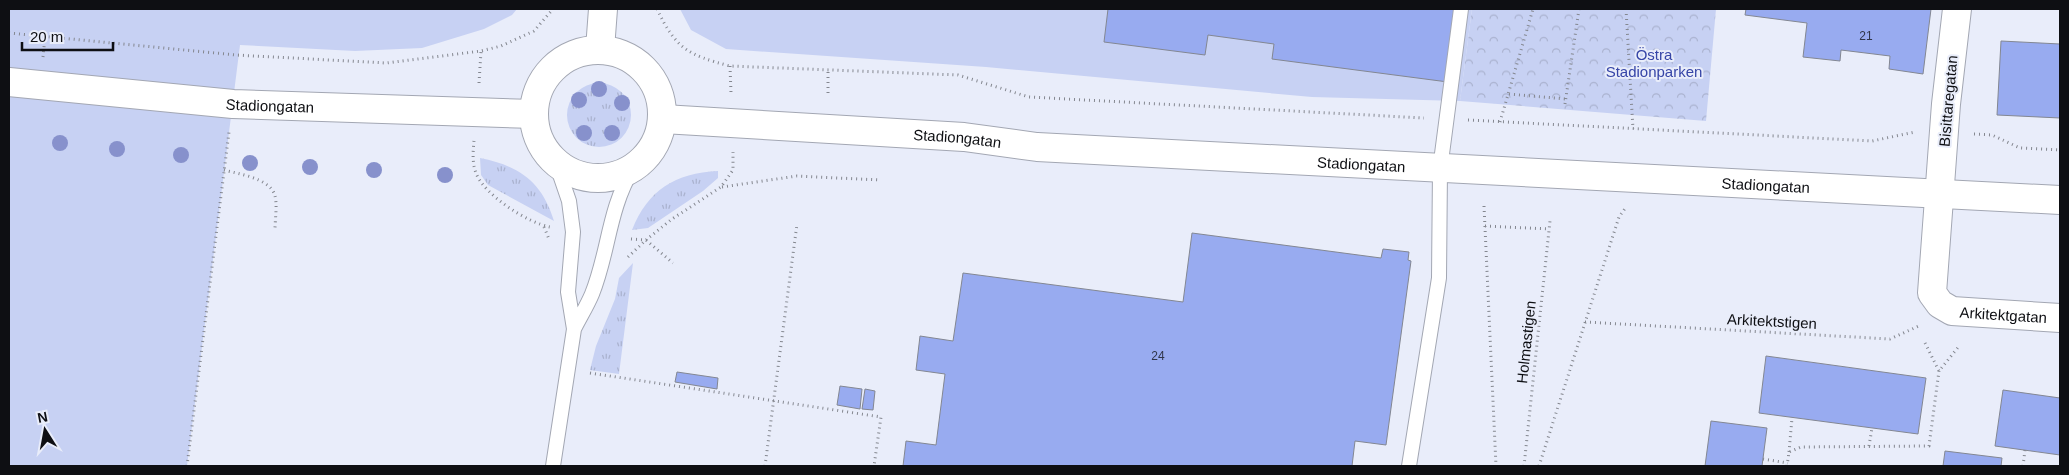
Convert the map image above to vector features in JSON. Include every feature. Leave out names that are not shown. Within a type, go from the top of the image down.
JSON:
[{"type":"main road","points":[[600,49],[603,9]]},
{"type":"main road","name":"Bisittaregatan","points":[[1940,194],[1957,9]]},
{"type":"main road","points":[[600,49],[619,53],[637,62],[652,78],[660,97],[663,118],[654,147],[644,159],[633,168],[619,175],[592,178],[572,173],[556,163],[544,149],[536,132],[534,114],[536,94],[546,76],[560,62],[578,53],[600,49]]},
{"type":"main road","name":"Stadiongatan","points":[[9,82],[233,104],[534,114]]},
{"type":"main road","name":"Stadiongatan","points":[[663,118],[964,137],[1037,146],[1440,169],[2060,200]]},
{"type":"main road","name":"Arkitektgatan","points":[[1940,194],[1932,293],[1940,304],[1952,311],[2060,318]]},
{"type":"lane","points":[[1409,466],[1440,278],[1440,169],[1461,9]]},
{"type":"lane","points":[[553,466],[574,329],[568,292],[573,232],[569,201],[556,163]]},
{"type":"lane","points":[[574,329],[592,293],[606,237],[623,184],[633,168]]},
{"type":"path","points":[[9,33],[236,55],[386,63],[481,51],[516,41],[534,31],[553,9]]},
{"type":"path","points":[[657,9],[667,30],[684,49],[699,58],[730,66],[958,76],[1028,97],[1872,141],[1910,132],[1992,135],[2020,148],[2060,150]]},
{"type":"path","points":[[1500,122],[1532,9]]},
{"type":"path","points":[[1565,104],[1579,9]]},
{"type":"path","points":[[1626,9],[1633,130]]},
{"type":"path","points":[[481,51],[473,153],[476,173],[488,191],[510,208],[544,226],[573,232]]},
{"type":"path","points":[[646,240],[672,219],[721,187],[733,170],[730,66]]},
{"type":"path","points":[[828,70],[828,93]]},
{"type":"path","points":[[1508,94],[1566,99]]},
{"type":"path","points":[[187,466],[233,104]]},
{"type":"path","points":[[224,170],[250,177],[268,186],[275,194],[275,229]]},
{"type":"path","points":[[721,187],[797,176],[880,180]]},
{"type":"path","points":[[1539,466],[1619,217],[1646,178]]},
{"type":"path","points":[[1484,206],[1496,466]]},
{"type":"path","name":"Holmastigen","points":[[1524,466],[1550,221]]},
{"type":"path","points":[[765,466],[797,224]]},
{"type":"path","points":[[1485,226],[1549,230]]},
{"type":"path","points":[[606,237],[646,240],[674,263]]},
{"type":"path","name":"Arkitektstigen","points":[[1585,322],[1890,339],[1952,311]]},
{"type":"path","points":[[1925,343],[1939,371]]},
{"type":"path","points":[[1789,452],[1802,447],[1929,446],[1939,371],[1960,345]]},
{"type":"path","points":[[568,370],[881,416],[874,466]]},
{"type":"path","points":[[1763,460],[1788,464],[1792,418]]},
{"type":"path","points":[[1869,446],[1872,428]]},
{"type":"path","points":[[2023,466],[2025,450]]},
{"type":"green space","points":[[9,9],[517,9],[512,15],[484,29],[422,48],[355,51],[240,45],[187,466],[9,466]]},
{"type":"green space","points":[[680,9],[1472,9],[1460,101],[1312,97],[986,67],[726,49],[691,30]]},
{"type":"green space","name":"Östra Stadionparken","points":[[1472,9],[1716,9],[1706,121],[1460,101]]},
{"type":"green space","points":[[593,83],[605,83],[622,92],[629,103],[631,115],[629,127],[622,138],[605,147],[593,147],[581,142],[572,133],[567,121],[567,109],[572,97],[581,88]]},
{"type":"green space","points":[[480,158],[507,166],[528,178],[543,196],[554,221],[488,185],[481,175]]},
{"type":"green space","points":[[718,171],[718,178],[703,191],[648,228],[632,230],[646,204],[665,186],[689,175]]},
{"type":"green space","points":[[633,263],[619,374],[590,370],[596,346],[615,299],[619,278]]},
{"type":"building","points":[[1108,9],[1458,9],[1448,82],[1272,59],[1274,44],[1208,35],[1205,55],[1104,42]]},
{"type":"building","points":[[1746,9],[1931,9],[1923,74],[1889,69],[1890,56],[1841,50],[1840,61],[1803,57],[1807,23],[1745,15]]},
{"type":"building","points":[[2001,41],[2060,44],[2060,118],[1997,115]]},
{"type":"building","points":[[1192,233],[1381,258],[1383,249],[1409,252],[1408,260],[1411,261],[1386,445],[1355,441],[1352,466],[903,466],[906,441],[936,445],[945,374],[916,370],[920,336],[953,341],[963,273],[1183,302]]},
{"type":"building","points":[[1766,356],[1926,378],[1918,434],[1759,413]]},
{"type":"building","points":[[677,372],[718,378],[717,389],[675,382]]},
{"type":"building","points":[[840,386],[862,389],[860,409],[837,405]]},
{"type":"building","points":[[865,389],[875,391],[873,410],[862,409]]},
{"type":"building","points":[[2003,390],[2060,398],[2060,455],[1995,446]]},
{"type":"building","points":[[1711,421],[1767,428],[1762,466],[1705,466]]},
{"type":"building","points":[[1945,451],[2002,458],[2001,466],[1943,466]]}]
